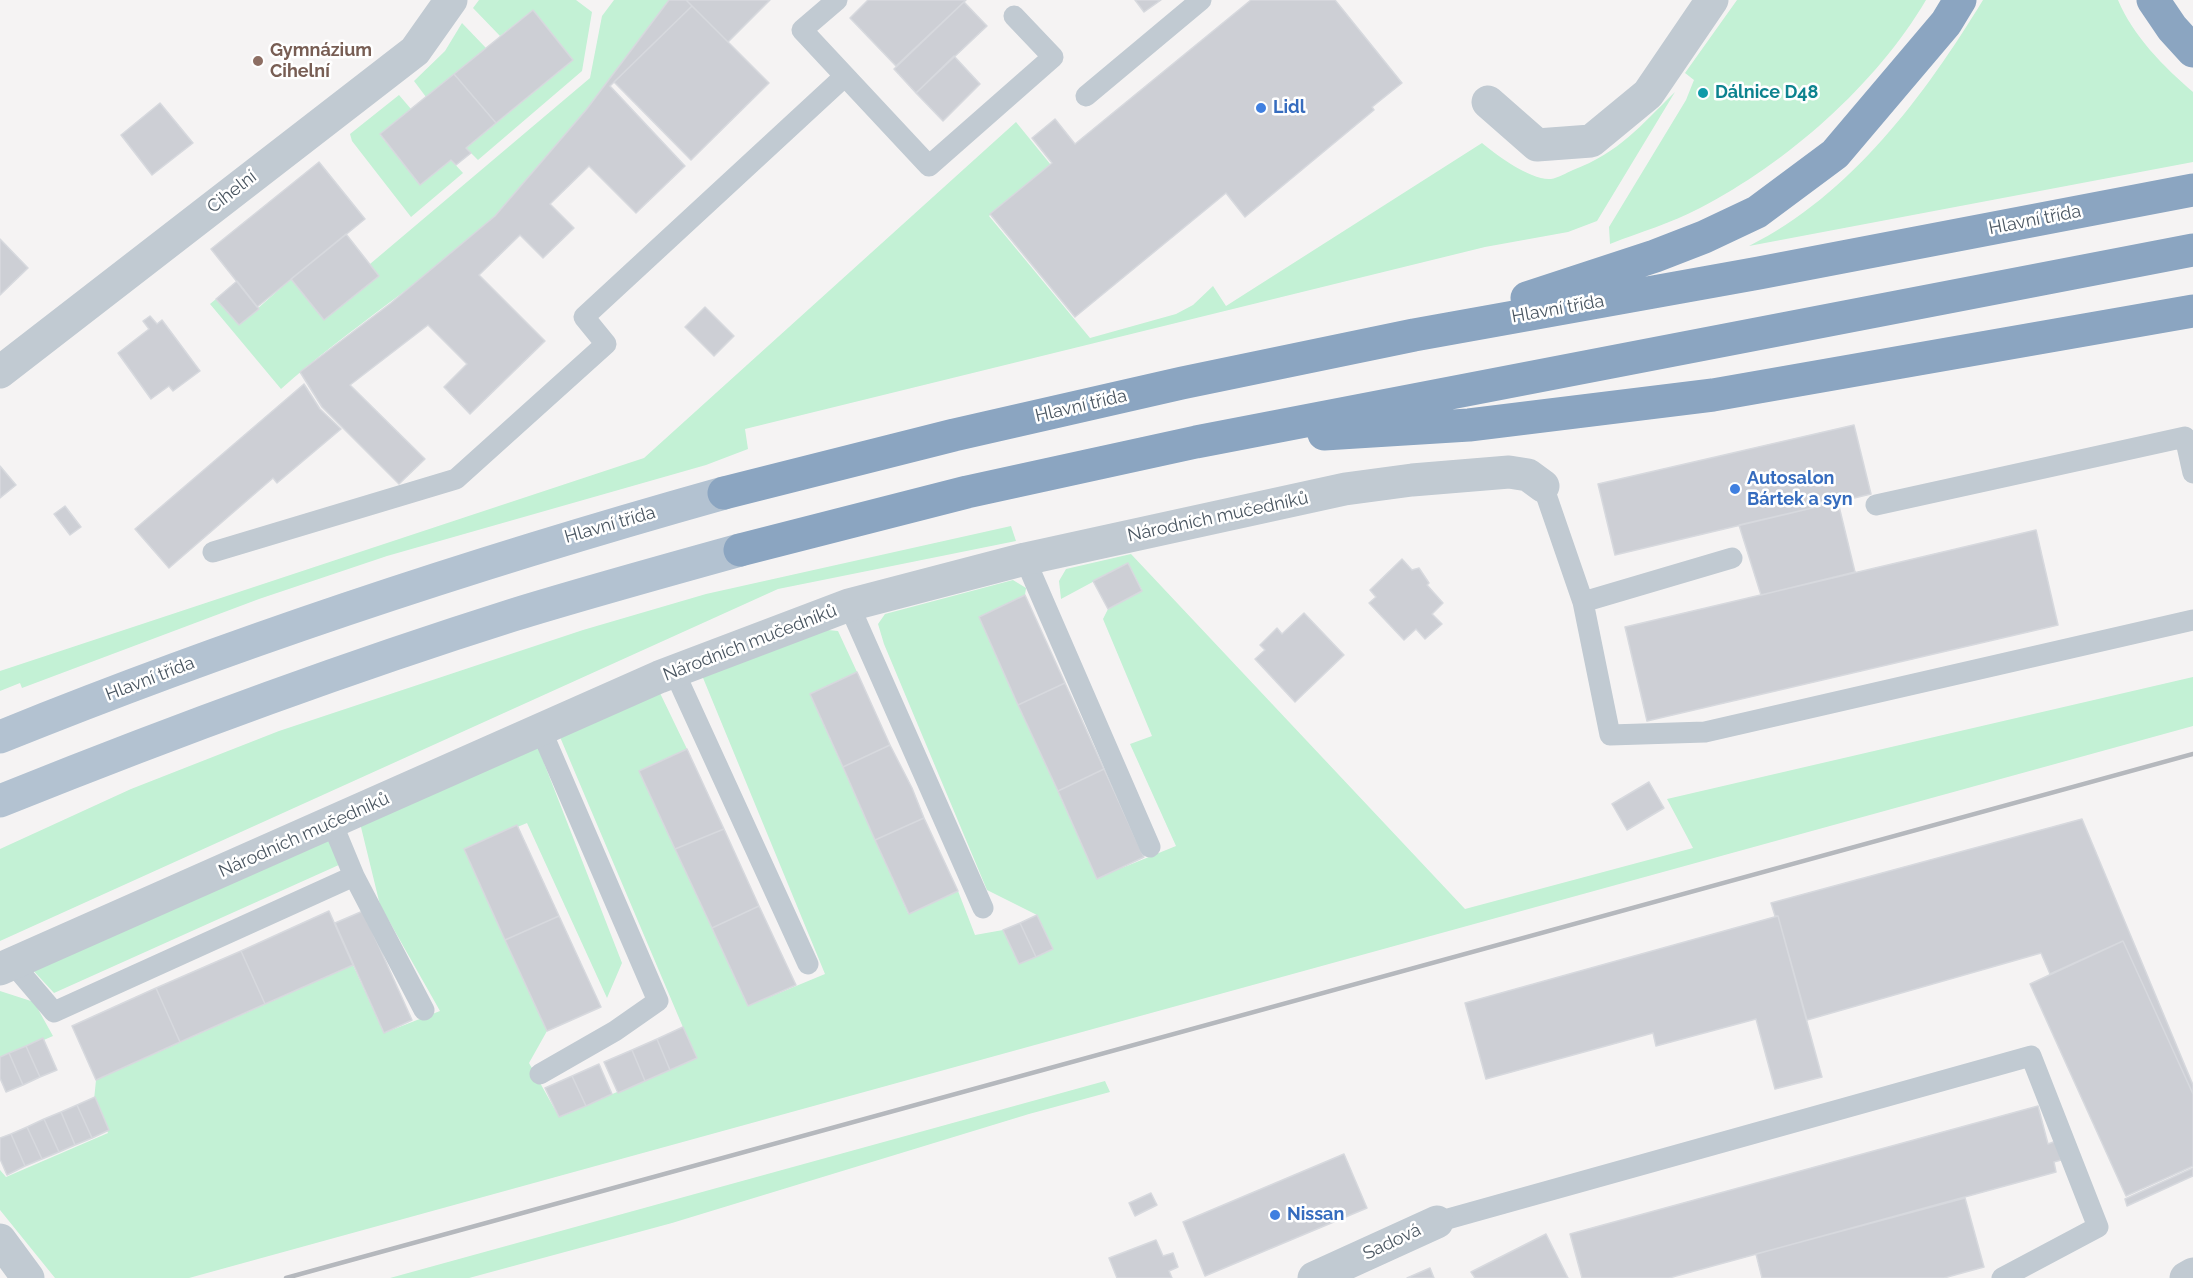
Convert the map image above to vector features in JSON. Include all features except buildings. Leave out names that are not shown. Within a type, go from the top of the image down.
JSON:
[{"type":"highway","points":[[1414,335],[1654,256],[1704,237],[1757,212],[1834,154],[1946,23],[1960,0]]},
{"type":"highway","points":[[2153,0],[2193,51]]},
{"type":"highway","name":"Hlavní třída","points":[[724,493],[942,438],[1182,383],[1414,335],[1759,273],[2193,190]]},
{"type":"highway","points":[[740,550],[967,492],[1196,442],[2193,250]]},
{"type":"highway","points":[[1196,442],[1469,425],[1713,394],[2193,310]]},
{"type":"main road","name":"Hlavní třída","points":[[0,737],[163,673],[385,595],[578,534],[724,493]]},
{"type":"main road","points":[[0,801],[184,729],[382,658],[515,615],[740,550]]},
{"type":"street","name":"Cihelní","points":[[0,372],[415,51],[451,0]]},
{"type":"street","points":[[1488,102],[1537,145],[1591,141],[1648,94],[1712,0]]},
{"type":"street","name":"Národních mučedníků","points":[[7,966],[674,671],[849,605],[1025,559],[1344,489],[1497,472],[1528,475],[1543,486]]},
{"type":"street","name":"Sadová","points":[[1314,1278],[1437,1222]]},
{"type":"street","points":[[0,1240],[28,1278]]},
{"type":"street","points":[[2186,1278],[2193,1274]]},
{"type":"lane","points":[[837,0],[802,30],[929,166],[1053,57],[1014,16]]},
{"type":"lane","points":[[1086,96],[1201,0]]},
{"type":"lane","points":[[213,552],[456,479],[606,344],[584,317],[845,76]]},
{"type":"lane","points":[[1876,504],[2185,437],[2193,473]]},
{"type":"lane","points":[[1543,486],[1583,602],[1610,735],[1705,732],[2193,620]]},
{"type":"lane","points":[[1583,602],[1732,558]]},
{"type":"lane","points":[[1025,559],[1150,847]]},
{"type":"lane","points":[[849,605],[983,908]]},
{"type":"lane","points":[[674,671],[808,964]]},
{"type":"lane","points":[[540,1074],[615,1031],[658,1001],[541,730]]},
{"type":"lane","points":[[332,823],[354,876],[424,1010]]},
{"type":"lane","points":[[7,966],[54,1012],[354,876]]},
{"type":"lane","points":[[1437,1222],[2031,1056],[2098,1227],[2002,1278]]},
{"type":"green space","points":[[479,0],[576,0],[592,12],[582,71],[478,160],[466,148],[573,60],[533,10],[500,36],[473,8]]},
{"type":"green space","points":[[614,0],[669,0],[564,140],[494,217],[442,262],[281,389],[210,304],[216,299],[239,325],[291,279],[324,320],[379,276],[370,264],[590,78],[602,16]]},
{"type":"green space","points":[[1737,0],[1926,0],[1882,62],[1827,119],[1797,145],[1733,190],[1700,208],[1610,244],[1609,227],[1686,100],[1694,80],[1685,73]]},
{"type":"green space","points":[[1983,0],[2118,0],[2132,26],[2150,50],[2193,92],[2193,162],[1749,246],[1786,225],[1853,171],[1910,106]]},
{"type":"green space","points":[[462,23],[486,48],[426,97],[414,81],[445,51]]},
{"type":"green space","points":[[1675,92],[1597,221],[1568,232],[1485,247],[745,429],[748,449],[706,465],[387,556],[259,599],[22,688],[20,683],[0,691],[0,671],[644,458],[1016,122],[1051,165],[989,216],[1090,338],[1176,314],[1193,305],[1213,286],[1226,306],[1482,143],[1505,160],[1534,176],[1543,179],[1559,177],[1604,155],[1617,146]]},
{"type":"green space","points":[[399,95],[411,109],[380,135],[420,184],[451,160],[463,173],[411,217],[352,141],[350,134]]},
{"type":"green space","points":[[1011,526],[1016,541],[778,589],[0,941],[0,849],[131,789],[279,731],[583,630],[706,594]]},
{"type":"green space","points":[[1131,554],[1465,909],[1693,848],[1667,799],[2193,677],[2193,726],[189,1278],[55,1278],[0,1210],[0,1170],[6,1177],[108,1133],[94,1100],[96,1080],[353,965],[384,1033],[440,1011],[380,905],[360,823],[537,745],[622,963],[607,998],[527,823],[464,849],[547,1031],[529,1063],[559,1117],[696,1058],[560,737],[659,691],[687,749],[639,771],[748,1006],[825,974],[701,673],[808,628],[838,631],[857,672],[810,694],[908,913],[958,891],[975,935],[1003,930],[1019,964],[1053,949],[1037,915],[987,890],[884,644],[878,624],[885,614],[1013,580],[1026,588],[1025,595],[979,617],[1097,878],[1176,846],[1130,744],[1152,736],[1103,619],[1108,609],[1142,590],[1128,563],[1061,599],[1059,581],[1066,569]]},
{"type":"green space","points":[[329,836],[341,864],[54,993],[30,967]]},
{"type":"green space","points":[[0,991],[34,1002],[53,1036],[0,1059]]},
{"type":"green space","points":[[1105,1081],[1110,1092],[1029,1114],[672,1223],[469,1278],[390,1278]]},
{"type":"railway","points":[[286,1278],[2193,754]]},
{"type":"place","name":"Gymnázium Cihelní","points":[[258,61]]},
{"type":"place","name":"Dálnice D48","points":[[1703,93]]},
{"type":"place","name":"Lidl","points":[[1261,108]]},
{"type":"place","name":"Autosalon Bártek a syn","points":[[1735,489]]},
{"type":"place","name":"Nissan","points":[[1275,1215]]}]
